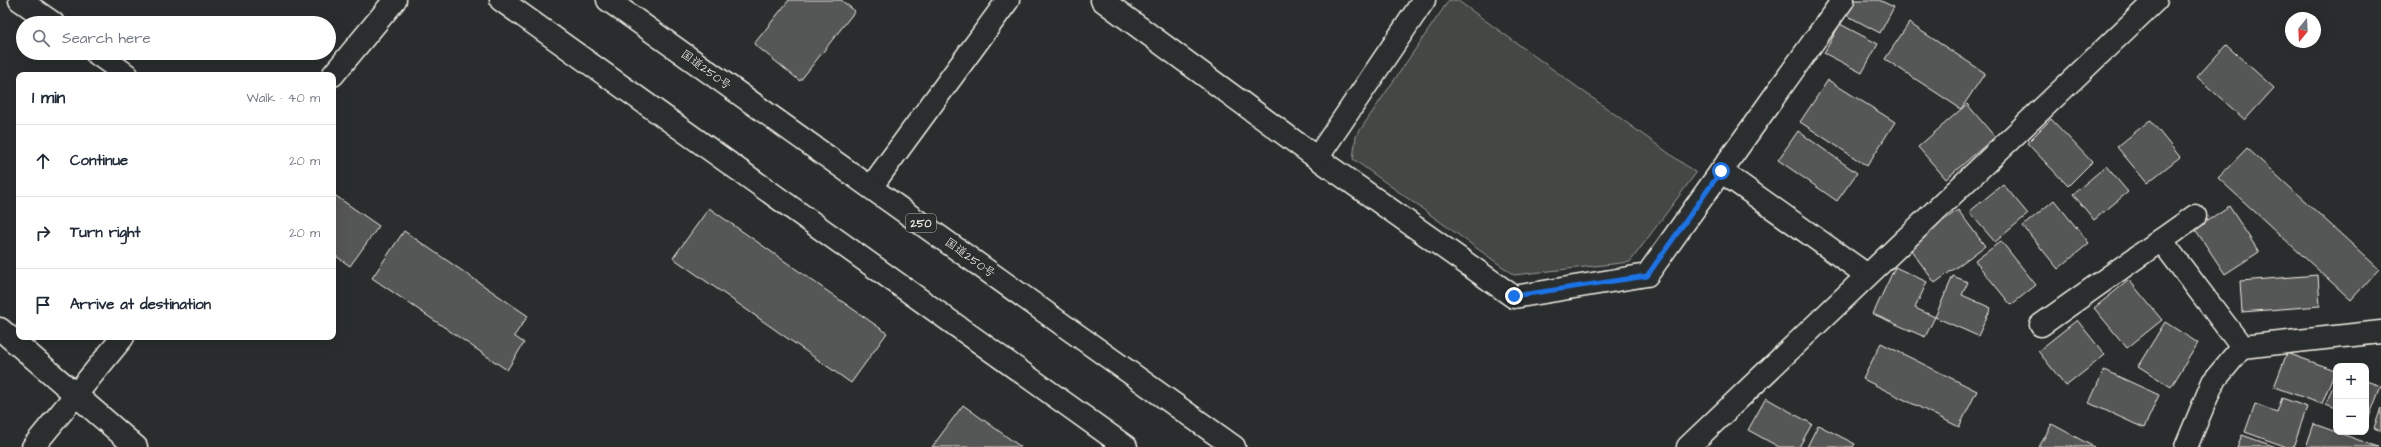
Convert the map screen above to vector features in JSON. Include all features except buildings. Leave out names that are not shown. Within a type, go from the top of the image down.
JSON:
[{"type":"main road","points":[[20,0],[43,16]]},
{"type":"main road","points":[[335,72],[395,0]]},
{"type":"main road","points":[[501,0],[1126,447]]},
{"type":"main road","name":"国道250号","points":[[608,0],[1234,447]]},
{"type":"main road","points":[[870,188],[1008,0]]},
{"type":"main road","points":[[1102,0],[1317,158],[1514,296],[1647,276],[1843,0]]},
{"type":"main road","points":[[1317,158],[1424,0]]},
{"type":"main road","points":[[1688,447],[2156,0]]},
{"type":"main road","points":[[106,60],[123,72]]},
{"type":"main road","points":[[1721,171],[1867,275]]},
{"type":"main road","points":[[2041,325],[2194,216]]},
{"type":"main road","points":[[2161,240],[2242,347]]},
{"type":"main road","points":[[0,329],[136,447]]},
{"type":"main road","points":[[2186,447],[2213,382],[2242,347],[2381,332]]},
{"type":"main road","points":[[33,447],[77,396],[121,340]]},
{"type":"shaded area","points":[[1449,0],[1457,0],[1696,173],[1630,262],[1514,275],[1353,159],[1356,136]]},
{"type":"route","points":[[1514,296],[1647,276],[1721,171]]}]
